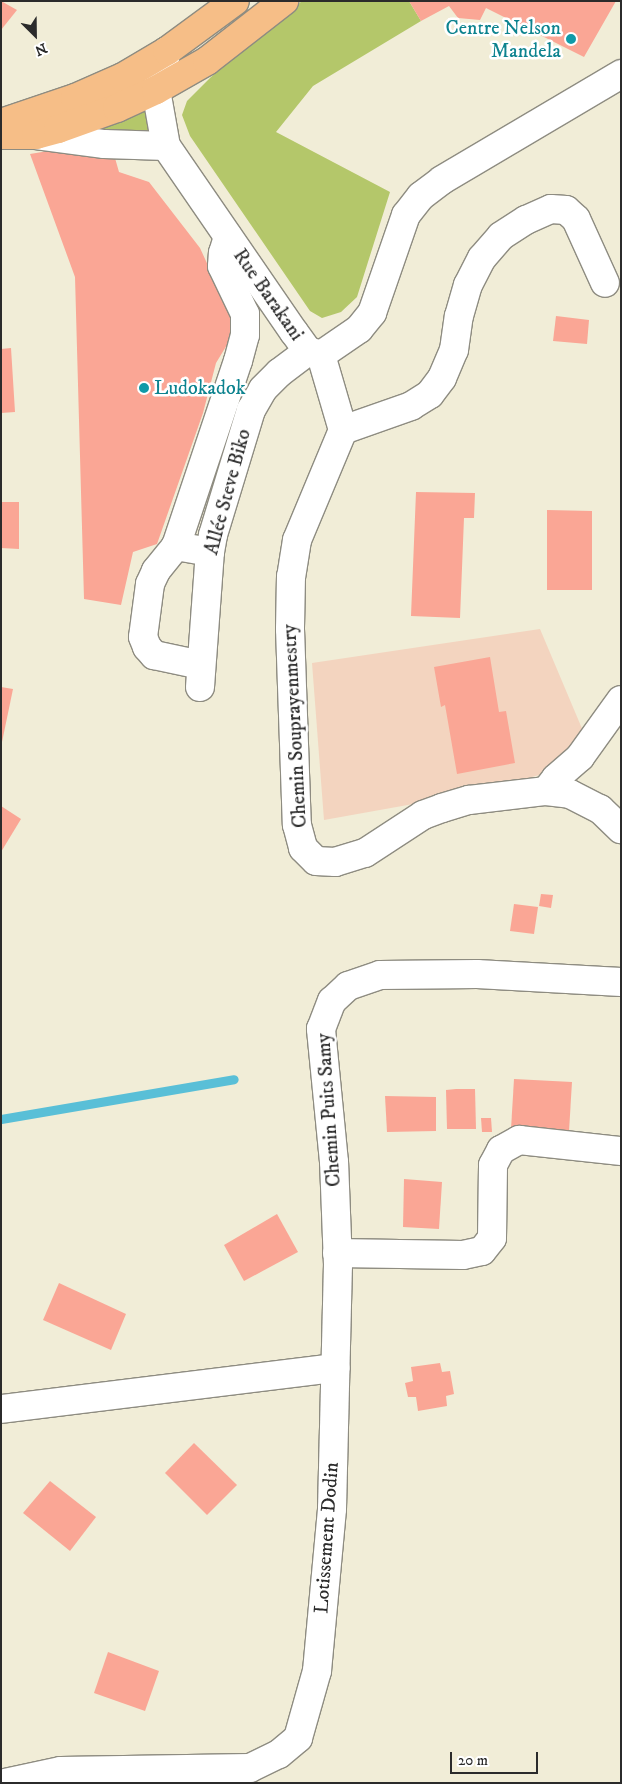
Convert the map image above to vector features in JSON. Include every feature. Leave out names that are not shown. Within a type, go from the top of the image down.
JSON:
[{"type":"main road","points":[[1,123],[75,98],[123,77],[167,51],[235,1]]},
{"type":"main road","points":[[1,135],[36,135],[117,108],[156,90],[207,61],[284,1]]},
{"type":"street","name":"Rue Barakani","points":[[167,51],[156,90],[166,146],[228,237],[315,353],[353,334],[372,313],[406,216],[421,196],[442,180],[621,74]]},
{"type":"street","points":[[36,135],[104,144],[166,146]]},
{"type":"street","points":[[315,353],[330,387],[341,422],[412,406],[430,394],[442,378],[454,350],[459,316],[468,285],[482,258],[501,236],[526,220],[551,210],[566,210],[576,219],[605,283]]},
{"type":"street","points":[[210,552],[176,546],[245,335],[245,314],[222,266],[223,253],[228,237]]},
{"type":"street","name":"Allée Steve Biko","points":[[176,546],[156,571],[150,584],[143,637],[147,647],[154,655],[201,676],[210,552],[251,410],[263,389],[279,373],[315,353]]},
{"type":"street","name":"Chemin Souprayenmestry","points":[[341,422],[296,540],[291,576],[290,629],[297,825],[303,848],[316,861],[335,862],[365,853],[423,815],[442,808],[470,800],[546,791],[570,794],[600,808],[621,829]]},
{"type":"street","points":[[546,791],[556,778],[580,757],[621,700]]},
{"type":"street","name":"Chemin Puits Samy","points":[[336,1368],[337,1253],[334,1162],[321,1029],[332,1001],[348,986],[380,975],[476,974],[621,982]]},
{"type":"street","points":[[337,1253],[464,1255],[482,1250],[492,1238],[493,1165],[502,1150],[519,1140],[621,1151]]},
{"type":"street","points":[[1,1409],[336,1368]]},
{"type":"street","name":"Lotissement Dodin","points":[[4,1783],[61,1771],[250,1768],[279,1754],[298,1738],[317,1671],[332,1509],[336,1368]]},
{"type":"shaded area","points":[[540,629],[586,738],[554,771],[469,794],[324,820],[312,663]]},
{"type":"green space","points":[[302,1],[409,1],[421,21],[313,86],[276,132],[390,192],[357,297],[341,312],[322,318],[310,311],[190,136],[182,115],[187,101],[211,77]]},
{"type":"green space","points":[[145,109],[150,137],[99,135],[96,127]]},
{"type":"building","points":[[1,1],[17,10],[1,30]]},
{"type":"building","name":"Centre Nelson Mandela","points":[[409,1],[616,1],[584,57],[486,8],[480,20],[458,18],[449,6],[421,21]]},
{"type":"building","name":"Ludokadok","points":[[48,151],[115,158],[119,172],[149,182],[200,248],[233,320],[233,335],[216,363],[203,413],[157,544],[133,552],[121,605],[84,599],[75,277],[30,154]]},
{"type":"building","points":[[556,316],[589,320],[587,344],[553,341]]},
{"type":"building","points":[[11,348],[15,412],[1,413],[1,349]]},
{"type":"building","points":[[416,492],[475,493],[474,518],[464,518],[460,618],[411,616]]},
{"type":"building","points":[[1,502],[19,502],[19,549],[1,548]]},
{"type":"building","points":[[547,510],[592,511],[592,590],[547,590]]},
{"type":"building","points":[[490,657],[499,712],[506,711],[515,763],[457,774],[445,705],[441,707],[434,667]]},
{"type":"building","points":[[1,687],[13,689],[2,742],[1,742]]},
{"type":"building","points":[[1,806],[21,819],[1,852]]},
{"type":"building","points":[[541,894],[553,895],[551,908],[539,906]]},
{"type":"building","points":[[514,904],[538,907],[534,934],[510,931]]},
{"type":"building","points":[[514,1079],[572,1082],[569,1131],[511,1129]]},
{"type":"building","points":[[475,1089],[476,1129],[447,1129],[446,1090]]},
{"type":"building","points":[[385,1096],[436,1097],[436,1131],[387,1132]]},
{"type":"building","points":[[481,1118],[491,1118],[492,1132],[482,1132]]},
{"type":"building","points":[[404,1179],[442,1182],[439,1229],[403,1227]]},
{"type":"building","points":[[277,1214],[298,1252],[244,1281],[224,1245]]},
{"type":"building","points":[[59,1283],[126,1314],[111,1350],[43,1320]]},
{"type":"building","points":[[440,1363],[442,1372],[450,1371],[454,1394],[446,1396],[447,1406],[418,1411],[416,1397],[408,1397],[405,1383],[413,1381],[411,1367]]},
{"type":"building","points":[[194,1443],[237,1485],[207,1515],[165,1473]]},
{"type":"building","points":[[50,1481],[96,1517],[70,1551],[23,1513]]},
{"type":"building","points":[[108,1652],[159,1671],[145,1711],[94,1693]]},
{"type":"waterway","points":[[1,1119],[234,1079]]},
{"type":"place","name":"Centre Nelson Mandela","points":[[571,39]]},
{"type":"place","name":"Ludokadok","points":[[144,388]]}]
